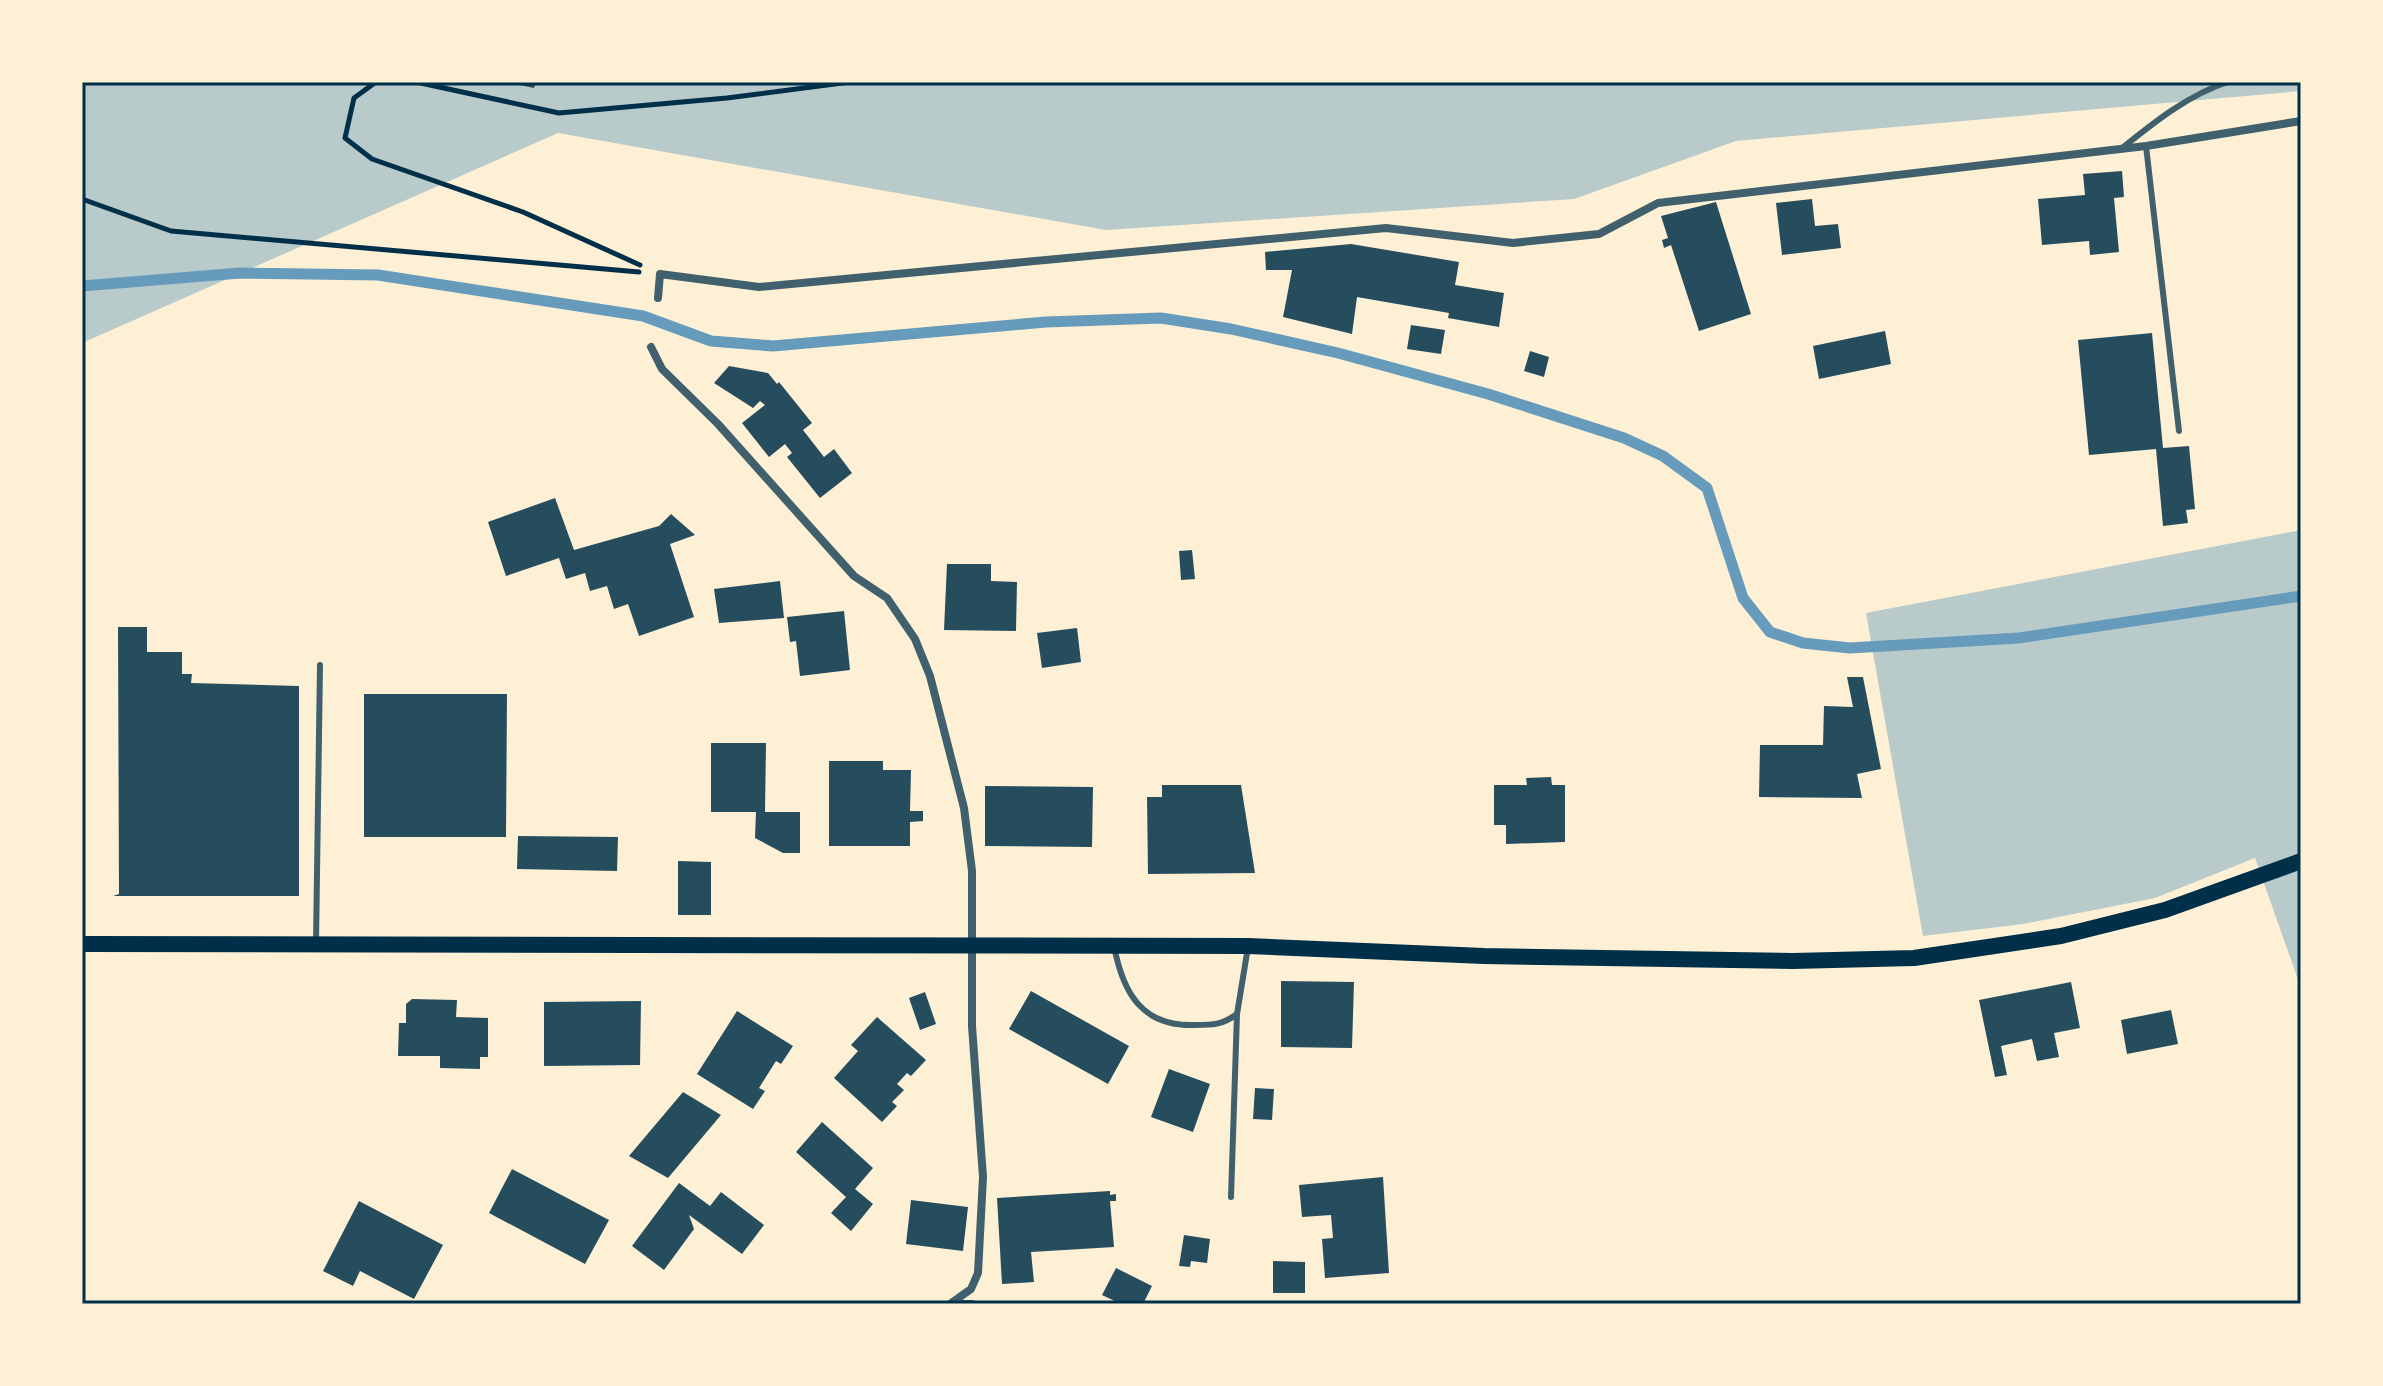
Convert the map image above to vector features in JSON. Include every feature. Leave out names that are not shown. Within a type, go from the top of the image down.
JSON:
[{"type":"main road","points":[[82,944],[970,948],[1248,946],[1515,957],[1793,961],[1914,958],[2061,936],[2150,914],[2301,861]]},
{"type":"street","points":[[658,298],[660,274],[759,287],[1386,228],[1513,243],[1599,234],[1658,203],[2146,146],[2301,121]]},
{"type":"street","points":[[651,347],[662,369],[718,424],[854,576],[887,598],[915,639],[930,676],[964,808],[972,871],[970,948],[982,1163],[979,1260],[971,1289],[951,1303]]},
{"type":"street","points":[[951,1303],[972,1304]]},
{"type":"lane","points":[[2121,149],[2150,126],[2214,86],[2228,82]]},
{"type":"lane","points":[[2146,146],[2179,431]]},
{"type":"lane","points":[[316,943],[320,665]]},
{"type":"lane","points":[[1114,946],[1120,978],[1133,1000],[1160,1020],[1187,1025],[1223,1024],[1237,1014]]},
{"type":"lane","points":[[1231,1197],[1237,1014],[1248,946]]},
{"type":"path","points":[[376,82],[354,98],[345,138],[372,159],[523,212],[660,274]]},
{"type":"path","points":[[416,82],[559,113],[727,98],[850,82]]},
{"type":"path","points":[[82,199],[171,231],[660,274]]},
{"type":"shaded area","points":[[82,82],[2301,82],[2301,91],[1736,141],[1574,199],[1106,230],[558,133],[82,343]]},
{"type":"shaded area","points":[[2301,530],[2301,988],[2255,858],[2155,898],[2023,924],[1923,936],[1866,613]]},
{"type":"building","points":[[506,82],[536,82],[534,88]]},
{"type":"building","points":[[2122,171],[2124,197],[2114,198],[2119,252],[2090,255],[2089,241],[2042,245],[2038,199],[2085,195],[2083,174]]},
{"type":"building","points":[[1812,199],[1815,226],[1838,224],[1841,248],[1782,255],[1776,203]]},
{"type":"building","points":[[1716,202],[1751,314],[1699,331],[1671,245],[1664,248],[1662,240],[1668,238],[1661,216]]},
{"type":"building","points":[[1351,244],[1459,262],[1455,285],[1504,293],[1499,327],[1448,318],[1449,313],[1357,297],[1352,334],[1283,317],[1292,270],[1266,270],[1265,252]]},
{"type":"building","points":[[1411,325],[1445,330],[1441,354],[1407,349]]},
{"type":"building","points":[[1885,331],[1891,364],[1819,379],[1813,346]]},
{"type":"building","points":[[2152,333],[2163,448],[2189,446],[2195,509],[2186,510],[2188,523],[2163,526],[2156,449],[2089,455],[2078,340]]},
{"type":"building","points":[[1530,351],[1549,357],[1544,377],[1524,371]]},
{"type":"building","points":[[729,366],[768,373],[777,384],[779,382],[812,423],[803,430],[824,457],[834,449],[852,473],[820,498],[787,457],[792,453],[785,444],[769,457],[742,423],[765,405],[760,401],[753,408],[714,383]]},
{"type":"building","points":[[555,498],[574,550],[659,526],[671,514],[695,535],[670,544],[694,617],[639,636],[628,604],[614,609],[607,586],[590,591],[585,573],[566,579],[559,558],[506,576],[488,522]]},
{"type":"building","points":[[1192,550],[1195,579],[1181,580],[1179,551]]},
{"type":"building","points":[[947,564],[991,564],[991,581],[1017,582],[1016,631],[944,630]]},
{"type":"building","points":[[780,581],[784,618],[719,623],[714,589]]},
{"type":"building","points":[[844,611],[850,670],[800,676],[796,641],[790,642],[787,617]]},
{"type":"building","points":[[118,627],[147,627],[147,652],[182,652],[182,674],[192,674],[191,683],[299,686],[299,896],[113,896],[119,894]]},
{"type":"building","points":[[1077,628],[1081,662],[1042,668],[1037,633]]},
{"type":"building","points":[[1847,677],[1863,677],[1881,769],[1857,774],[1862,798],[1759,797],[1760,745],[1823,745],[1824,706],[1853,707]]},
{"type":"building","points":[[364,694],[507,694],[506,837],[364,837]]},
{"type":"building","points":[[711,743],[766,743],[765,812],[800,812],[800,853],[783,853],[755,838],[756,812],[711,812]]},
{"type":"building","points":[[829,761],[883,761],[883,770],[911,770],[910,811],[923,811],[923,821],[910,822],[910,846],[829,846]]},
{"type":"building","points":[[1551,777],[1552,785],[1565,785],[1565,842],[1506,844],[1506,825],[1494,825],[1494,785],[1527,785],[1526,778]]},
{"type":"building","points":[[1162,785],[1241,785],[1255,873],[1148,874],[1147,797],[1162,797]]},
{"type":"building","points":[[985,786],[1093,787],[1092,847],[985,846]]},
{"type":"building","points":[[518,836],[618,837],[617,871],[517,869]]},
{"type":"building","points":[[678,861],[711,862],[711,915],[678,915]]},
{"type":"building","points":[[1281,981],[1354,982],[1352,1048],[1281,1047]]},
{"type":"building","points":[[2071,982],[2080,1028],[2054,1033],[2059,1057],[2037,1061],[2032,1039],[2001,1046],[2007,1075],[1995,1077],[1979,1000]]},
{"type":"building","points":[[1031,991],[1129,1046],[1108,1084],[1009,1029]]},
{"type":"building","points":[[925,992],[936,1024],[920,1030],[909,998]]},
{"type":"building","points":[[412,999],[457,1000],[456,1017],[488,1018],[488,1057],[480,1057],[480,1069],[440,1068],[440,1056],[398,1056],[399,1023],[406,1023],[406,1004]]},
{"type":"building","points":[[641,1001],[640,1065],[544,1066],[544,1002]]},
{"type":"building","points":[[2171,1010],[2178,1044],[2127,1054],[2121,1020]]},
{"type":"building","points":[[737,1011],[793,1046],[781,1064],[776,1061],[759,1088],[765,1091],[753,1109],[697,1074]]},
{"type":"building","points":[[877,1017],[926,1060],[911,1076],[907,1073],[897,1084],[904,1090],[892,1102],[897,1106],[882,1122],[834,1078],[858,1051],[851,1045]]},
{"type":"building","points":[[1169,1069],[1210,1084],[1193,1132],[1151,1117]]},
{"type":"building","points":[[1255,1088],[1274,1089],[1272,1120],[1253,1119]]},
{"type":"building","points":[[683,1092],[721,1115],[668,1178],[629,1156]]},
{"type":"building","points":[[822,1122],[873,1168],[855,1189],[873,1204],[851,1231],[831,1213],[846,1197],[796,1152]]},
{"type":"building","points":[[512,1169],[609,1220],[585,1264],[489,1213]]},
{"type":"building","points":[[1383,1177],[1389,1273],[1325,1278],[1322,1239],[1333,1238],[1331,1215],[1302,1217],[1299,1185]]},
{"type":"building","points":[[679,1183],[710,1206],[721,1192],[764,1225],[742,1254],[689,1215],[694,1229],[664,1270],[632,1246]]},
{"type":"building","points":[[1110,1191],[1110,1195],[1116,1194],[1116,1201],[1110,1201],[1114,1247],[1031,1252],[1034,1282],[1002,1284],[997,1198]]},
{"type":"building","points":[[911,1200],[968,1207],[963,1251],[906,1244]]},
{"type":"building","points":[[359,1201],[443,1245],[414,1299],[360,1271],[353,1286],[323,1271]]},
{"type":"building","points":[[1184,1235],[1210,1239],[1207,1263],[1191,1261],[1190,1267],[1179,1266]]},
{"type":"building","points":[[1273,1261],[1305,1262],[1305,1293],[1273,1293]]},
{"type":"building","points":[[1116,1268],[1152,1286],[1143,1304],[1121,1304],[1102,1295]]},
{"type":"waterway","points":[[82,286],[240,273],[378,275],[643,316],[711,341],[773,346],[1046,322],[1161,318],[1231,329],[1338,353],[1488,394],[1624,438],[1663,456],[1707,488],[1743,598],[1770,632],[1803,643],[1850,648],[2019,638],[2301,596]]}]
